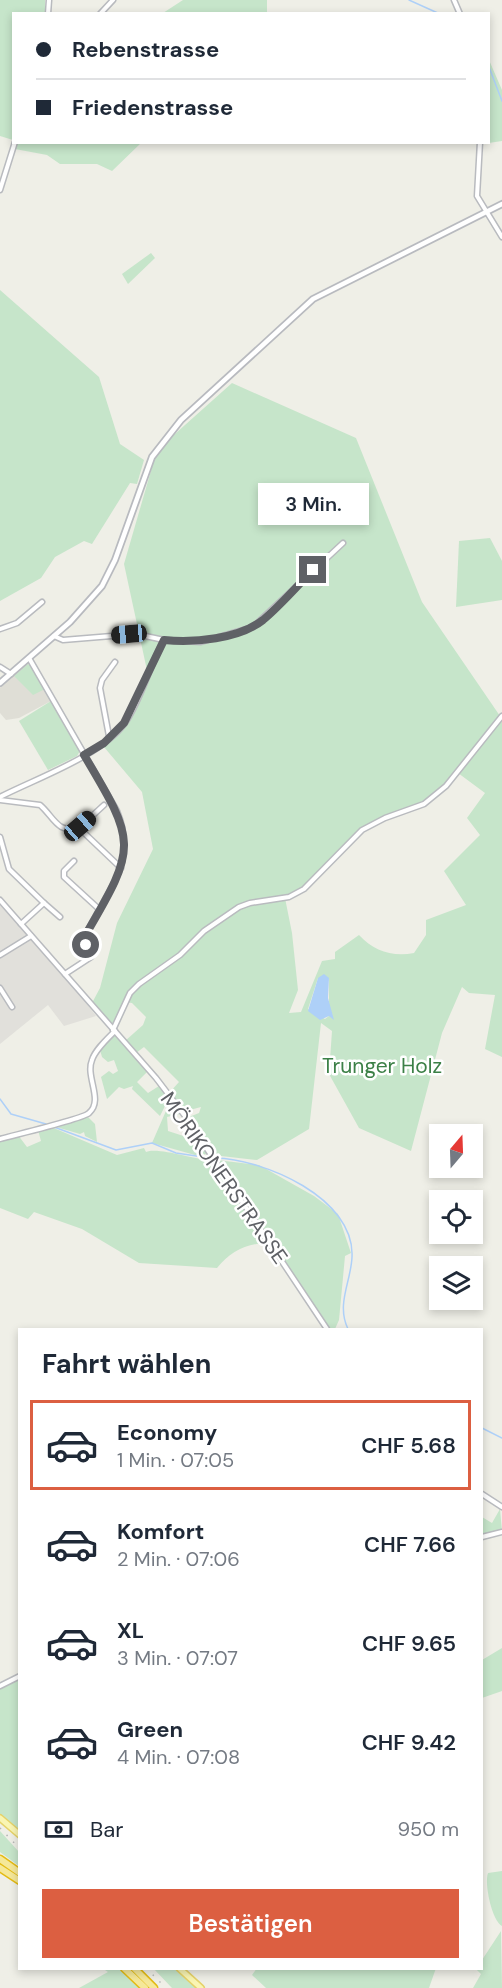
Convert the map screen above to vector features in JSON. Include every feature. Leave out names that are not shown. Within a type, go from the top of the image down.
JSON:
[{"type":"highway","points":[[0,1859],[18,1872]]},
{"type":"highway","points":[[0,1868],[18,1880]]},
{"type":"highway","points":[[126,1970],[145,1988]]},
{"type":"highway","points":[[136,1970],[154,1988]]},
{"type":"main road","points":[[0,683],[82,610],[102,586],[118,553],[152,458],[181,420],[313,299],[502,204]]},
{"type":"main road","points":[[0,1818],[18,1833]]},
{"type":"main road","points":[[181,1970],[201,1988]]},
{"type":"street","points":[[102,12],[112,0]]},
{"type":"street","points":[[0,190],[14,144]]},
{"type":"street","points":[[480,144],[477,196],[502,237]]},
{"type":"street","points":[[54,636],[63,640],[136,634],[164,640],[201,642],[253,627],[264,620],[343,543]]},
{"type":"street","points":[[0,629],[17,623],[42,602]]},
{"type":"street","points":[[0,799],[84,755],[104,743],[109,736],[119,730],[130,714],[164,640]]},
{"type":"street","points":[[29,658],[122,822],[125,844],[121,868],[85,940],[90,959],[64,974]]},
{"type":"street","points":[[109,736],[100,688],[102,680],[114,662]]},
{"type":"street","points":[[0,667],[11,674]]},
{"type":"street","points":[[0,1139],[77,1119],[89,1113],[95,1100],[91,1061],[114,1031],[130,993],[139,984],[180,955],[214,923],[250,903],[289,897],[304,889],[362,830],[385,818],[424,804],[450,781],[502,716]]},
{"type":"street","points":[[0,799],[36,804],[59,827],[68,830],[78,828],[104,805]]},
{"type":"street","points":[[78,828],[121,868]]},
{"type":"street","points":[[0,837],[9,868],[60,917]]},
{"type":"street","points":[[74,861],[64,871],[64,877],[100,910]]},
{"type":"street","name":"MÖRIKONERSTRASSE","points":[[0,900],[185,1116],[326,1328]]},
{"type":"street","points":[[21,924],[44,903]]},
{"type":"street","points":[[0,955],[31,936]]},
{"type":"street","points":[[0,988],[12,1007]]},
{"type":"street","points":[[483,1495],[502,1507]]},
{"type":"street","points":[[483,1537],[502,1532]]},
{"type":"street","points":[[0,1686],[18,1677]]},
{"type":"shaded area","points":[[27,664],[33,666],[51,701],[19,718],[6,720],[0,713],[0,688]]},
{"type":"shaded area","points":[[0,905],[96,1016],[64,1026],[48,1005],[0,1044]]},
{"type":"green space","points":[[0,0],[45,0],[45,12],[12,12],[12,140],[0,136]]},
{"type":"green space","points":[[183,0],[267,0],[267,12],[165,12]]},
{"type":"green space","points":[[490,62],[502,90],[502,141],[490,143]]},
{"type":"green space","points":[[16,144],[140,144],[112,171],[97,164],[60,164],[47,155],[15,149]]},
{"type":"green space","points":[[151,253],[155,258],[128,284],[122,274]]},
{"type":"green space","points":[[0,290],[99,377],[120,444],[144,460],[137,484],[130,483],[92,544],[84,541],[55,557],[41,578],[0,601]]},
{"type":"green space","name":"Trunger Holz","points":[[232,383],[356,438],[422,602],[500,716],[455,773],[435,793],[423,802],[356,833],[306,884],[285,898],[292,933],[298,990],[289,1013],[301,1012],[322,961],[335,959],[335,952],[359,935],[384,952],[414,953],[426,935],[426,920],[466,905],[444,871],[480,835],[467,818],[485,793],[458,773],[502,718],[502,1057],[485,1049],[495,995],[469,993],[462,987],[442,1033],[411,1151],[359,1128],[329,1074],[332,1031],[321,1023],[309,1129],[257,1160],[221,1156],[211,1152],[189,1117],[199,1113],[201,1107],[186,1111],[170,1092],[179,1082],[144,1047],[136,1053],[125,1041],[143,1025],[146,1017],[132,1003],[125,1002],[113,1025],[92,1003],[100,988],[117,923],[153,849],[142,792],[104,747],[116,736],[148,675],[124,564],[157,450]],"holes":[[[318,978],[329,978],[329,1016],[325,1019],[308,1009]]]},
{"type":"green space","points":[[490,538],[502,561],[502,600],[456,607],[459,541]]},
{"type":"green space","points":[[28,664],[32,666],[45,689],[33,695],[14,676]]},
{"type":"green space","points":[[51,701],[80,751],[77,756],[48,770],[19,721]]},
{"type":"green space","points":[[112,1036],[116,1036],[147,1072],[137,1082],[148,1093],[159,1086],[169,1098],[160,1116],[132,1089],[133,1086],[124,1089],[119,1087],[107,1099],[101,1077],[109,1071],[113,1074],[118,1071],[114,1060],[108,1062],[102,1057],[100,1050]]},
{"type":"green space","points":[[169,1104],[174,1104],[180,1114],[167,1117],[168,1131],[199,1141],[208,1154],[195,1155],[152,1143]]},
{"type":"green space","points":[[88,1117],[95,1124],[97,1142],[85,1136],[84,1132],[80,1134],[53,1126]]},
{"type":"green space","points":[[49,1126],[117,1155],[144,1148],[146,1152],[159,1151],[211,1160],[266,1243],[251,1245],[239,1250],[227,1257],[217,1268],[139,1263],[82,1229],[34,1212],[28,1219],[0,1208],[0,1141],[18,1135],[27,1147],[41,1141],[38,1130]]},
{"type":"green space","points":[[217,1160],[259,1165],[314,1196],[338,1214],[351,1253],[345,1256],[339,1320],[335,1328],[328,1328]]},
{"type":"green space","points":[[500,1509],[502,1531],[483,1536],[483,1518],[492,1523]]},
{"type":"green space","points":[[502,1648],[502,1691],[483,1698],[483,1659]]},
{"type":"green space","points":[[18,1677],[18,1830],[0,1814],[0,1686]]},
{"type":"green space","points":[[0,1831],[18,1851],[18,1865],[0,1852]]},
{"type":"green space","points":[[502,1871],[502,1926],[498,1923],[492,1910],[487,1878],[488,1873]]},
{"type":"green space","points":[[501,1931],[502,1988],[473,1988],[481,1974],[477,1970],[483,1970],[483,1958]]},
{"type":"green space","points":[[105,1970],[121,1970],[140,1988],[79,1988],[108,1972]]},
{"type":"green space","points":[[155,1970],[177,1970],[199,1988],[172,1988]]},
{"type":"green space","points":[[256,1970],[435,1970],[429,1988],[266,1988],[252,1975]]},
{"type":"water","points":[[324,974],[329,978],[328,998],[334,1020],[329,1016],[320,1020],[308,1011],[318,978]]},
{"type":"waterway","points":[[409,0],[436,12]]},
{"type":"waterway","points":[[490,70],[502,101]]},
{"type":"waterway","points":[[0,1099],[11,1114],[46,1124]]},
{"type":"waterway","points":[[54,1127],[116,1150],[152,1143],[176,1153],[210,1158]]},
{"type":"waterway","points":[[215,1158],[235,1160],[281,1174],[323,1200],[339,1217],[349,1236],[352,1257],[343,1311],[348,1328]]},
{"type":"waterway","points":[[483,1428],[502,1438]]},
{"type":"railway","points":[[0,1828],[18,1847]]},
{"type":"railway","points":[[148,1970],[166,1988]]},
{"type":"route","points":[[86,945],[86,934],[119,874],[124,859],[125,837],[117,811],[84,755],[104,743],[109,736],[113,736],[124,723],[164,640],[201,642],[253,627],[264,620],[313,570]]}]
